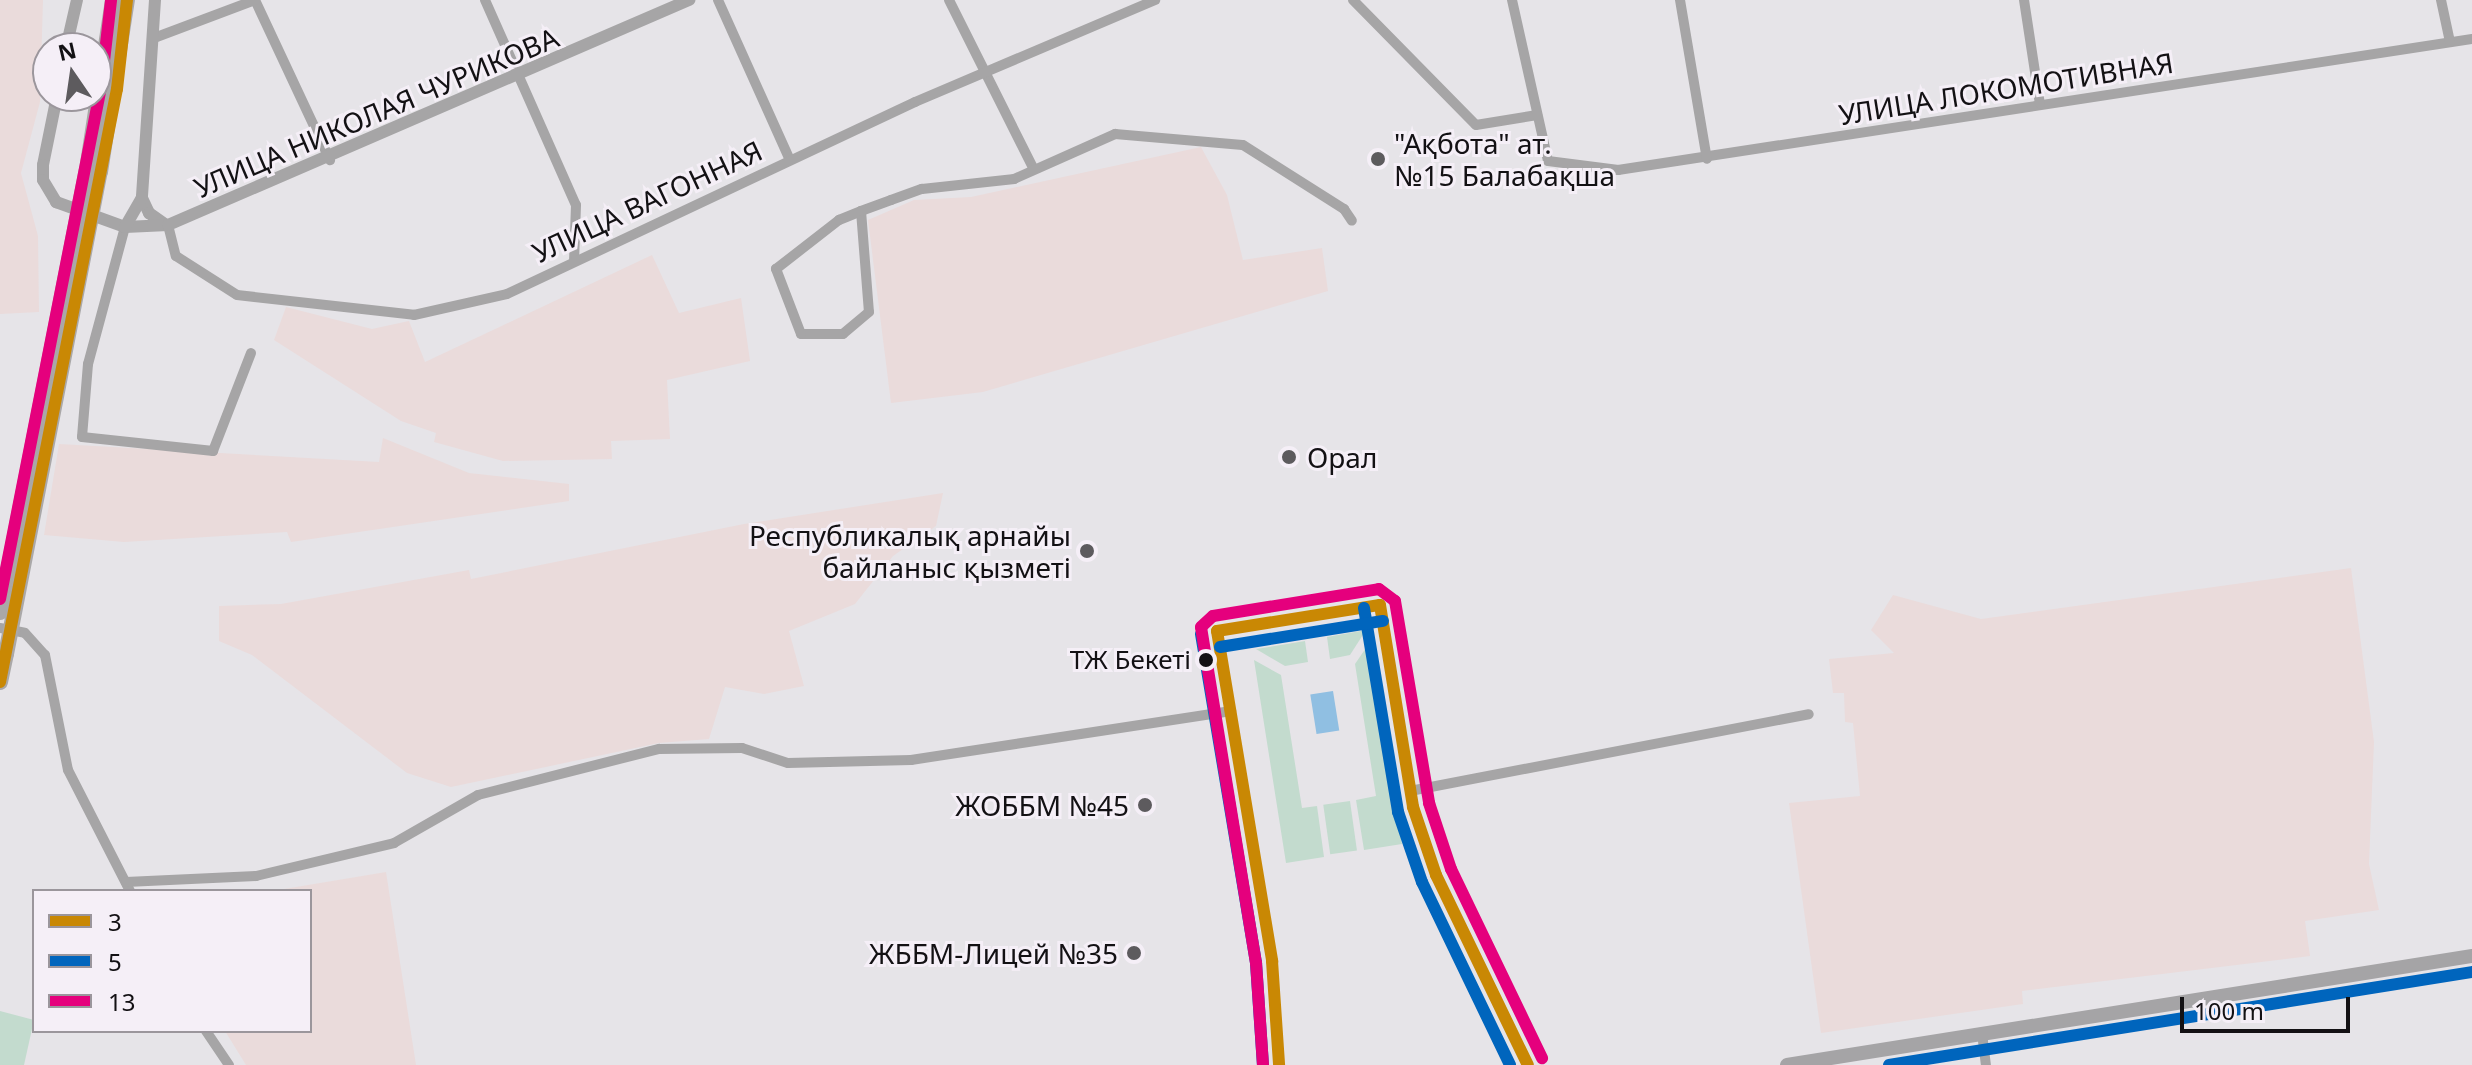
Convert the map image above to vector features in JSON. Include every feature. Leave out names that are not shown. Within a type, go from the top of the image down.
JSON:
[{"type":"main road","points":[[0,612],[94,171],[113,0]]},
{"type":"main road","points":[[0,682],[127,0]]},
{"type":"main road","points":[[1787,1065],[1836,1061],[1982,1033],[2472,956]]},
{"type":"street","points":[[70,32],[77,0]]},
{"type":"street","points":[[155,0],[142,198],[125,227],[88,364],[82,437],[213,451],[251,353]]},
{"type":"street","points":[[154,38],[255,0],[330,160]]},
{"type":"street","points":[[485,0],[576,205],[574,261]]},
{"type":"street","name":"УЛИЦА НИКОЛАЯ ЧУРИКОВА","points":[[54,112],[43,165],[49,193],[64,208],[125,227],[168,225],[330,160],[689,0]]},
{"type":"street","points":[[718,0],[790,160]]},
{"type":"street","points":[[949,0],[983,74],[1032,166]]},
{"type":"street","name":"УЛИЦА ВАГОННАЯ","points":[[168,225],[176,256],[237,295],[414,315],[507,294],[790,160],[1155,0]]},
{"type":"street","points":[[1353,0],[1476,125],[1537,115],[1512,0]]},
{"type":"street","points":[[1680,0],[1707,159]]},
{"type":"street","points":[[2024,0],[2040,104]]},
{"type":"street","points":[[2441,0],[2450,42]]},
{"type":"street","name":"УЛИЦА ЛОКОМОТИВНАЯ","points":[[1537,115],[1548,161],[1618,170],[1707,159],[2040,104],[2472,39]]},
{"type":"street","points":[[861,211],[869,312],[843,334],[801,334],[776,269],[861,211],[922,189],[1014,179],[1032,166],[1131,131],[1243,145],[1344,209],[1352,221]]},
{"type":"street","points":[[142,198],[149,213],[168,225]]},
{"type":"street","points":[[1279,1065],[1272,961],[1217,631],[1380,605],[1410,791],[1436,875],[1528,1065]]},
{"type":"street","points":[[0,628],[25,633],[45,655],[68,770],[128,887],[256,876],[394,843],[478,795],[659,749],[742,748],[788,763],[911,760],[1231,711]]},
{"type":"street","points":[[1410,791],[1809,714]]},
{"type":"street","points":[[207,1033],[229,1065]]},
{"type":"street","points":[[1982,1033],[1986,1065]]},
{"type":"shaded area","points":[[0,0],[43,0],[42,32],[32,32],[32,112],[37,112],[21,173],[38,236],[39,312],[0,314]]},
{"type":"shaded area","points":[[1201,147],[1227,195],[1243,260],[1322,248],[1328,291],[983,392],[891,403],[868,220],[914,200],[971,197]]},
{"type":"shaded area","points":[[652,255],[679,313],[741,298],[750,361],[667,380],[670,439],[611,441],[612,459],[503,461],[434,442],[436,433],[401,421],[274,340],[286,307],[372,329],[409,321],[425,362]]},
{"type":"shaded area","points":[[383,438],[469,473],[569,484],[569,501],[291,542],[287,532],[124,542],[44,535],[59,444],[379,462]]},
{"type":"shaded area","points":[[943,493],[936,526],[893,556],[855,604],[789,631],[804,686],[764,694],[725,687],[709,739],[659,743],[451,787],[407,773],[252,655],[219,641],[219,606],[281,604],[469,570],[471,579],[744,524]]},
{"type":"shaded area","points":[[2351,568],[2374,742],[2369,864],[2379,910],[2305,921],[2310,956],[2022,991],[2023,1004],[1821,1033],[1789,803],[1860,796],[1853,723],[1845,722],[1844,693],[1833,693],[1829,659],[1894,653],[1871,630],[1893,595],[1981,619]]},
{"type":"shaded area","points":[[386,872],[416,1065],[246,1065],[226,1033],[312,1033],[312,889],[284,889]]},
{"type":"green space","points":[[1366,630],[1350,655],[1330,659],[1327,637]]},
{"type":"green space","points":[[1305,641],[1308,662],[1285,666],[1256,649]]},
{"type":"green space","points":[[1370,642],[1402,844],[1364,850],[1356,800],[1376,796],[1355,664]]},
{"type":"green space","points":[[1254,660],[1281,675],[1302,808],[1317,806],[1324,857],[1286,863]]},
{"type":"green space","points":[[1350,801],[1357,851],[1330,854],[1323,805]]},
{"type":"green space","points":[[0,1011],[32,1019],[24,1065],[0,1065]]},
{"type":"water","points":[[1333,691],[1339,731],[1317,734],[1310,695]]},
{"type":"transit line","name":"13","points":[[0,599],[101,87],[111,0]]},
{"type":"transit line","name":"3","points":[[0,682],[117,89],[127,0]]},
{"type":"transit line","name":"13","points":[[1263,1065],[1256,963],[1201,627],[1213,616],[1379,589],[1395,601],[1429,803],[1451,869],[1542,1058]]},
{"type":"transit line","name":"3","points":[[1380,605],[1413,807],[1436,875],[1528,1065]]},
{"type":"transit line","name":"3","points":[[1217,631],[1380,605]]},
{"type":"transit line","name":"5","points":[[1364,608],[1398,812],[1422,882],[1510,1065]]},
{"type":"transit line","name":"5","points":[[1220,647],[1383,621]]},
{"type":"transit line","name":"3","points":[[1217,631],[1272,961],[1279,1065]]},
{"type":"transit line","name":"5","points":[[1201,634],[1256,963],[1263,1065]]},
{"type":"transit line","name":"5","points":[[1889,1065],[2472,972]]},
{"type":"place","name":"\"Ақбота\" ат. №15 Балабақша","points":[[1378,159]]},
{"type":"place","name":"Орал","points":[[1289,457]]},
{"type":"place","name":"Республикалық арнайы байланыс қызметі","points":[[1087,551]]},
{"type":"place","name":"ТЖ Бекеті","points":[[1206,660]]},
{"type":"place","name":"ЖОББМ №45","points":[[1145,805]]},
{"type":"place","name":"ЖББМ-Лицей №35","points":[[1134,953]]}]
